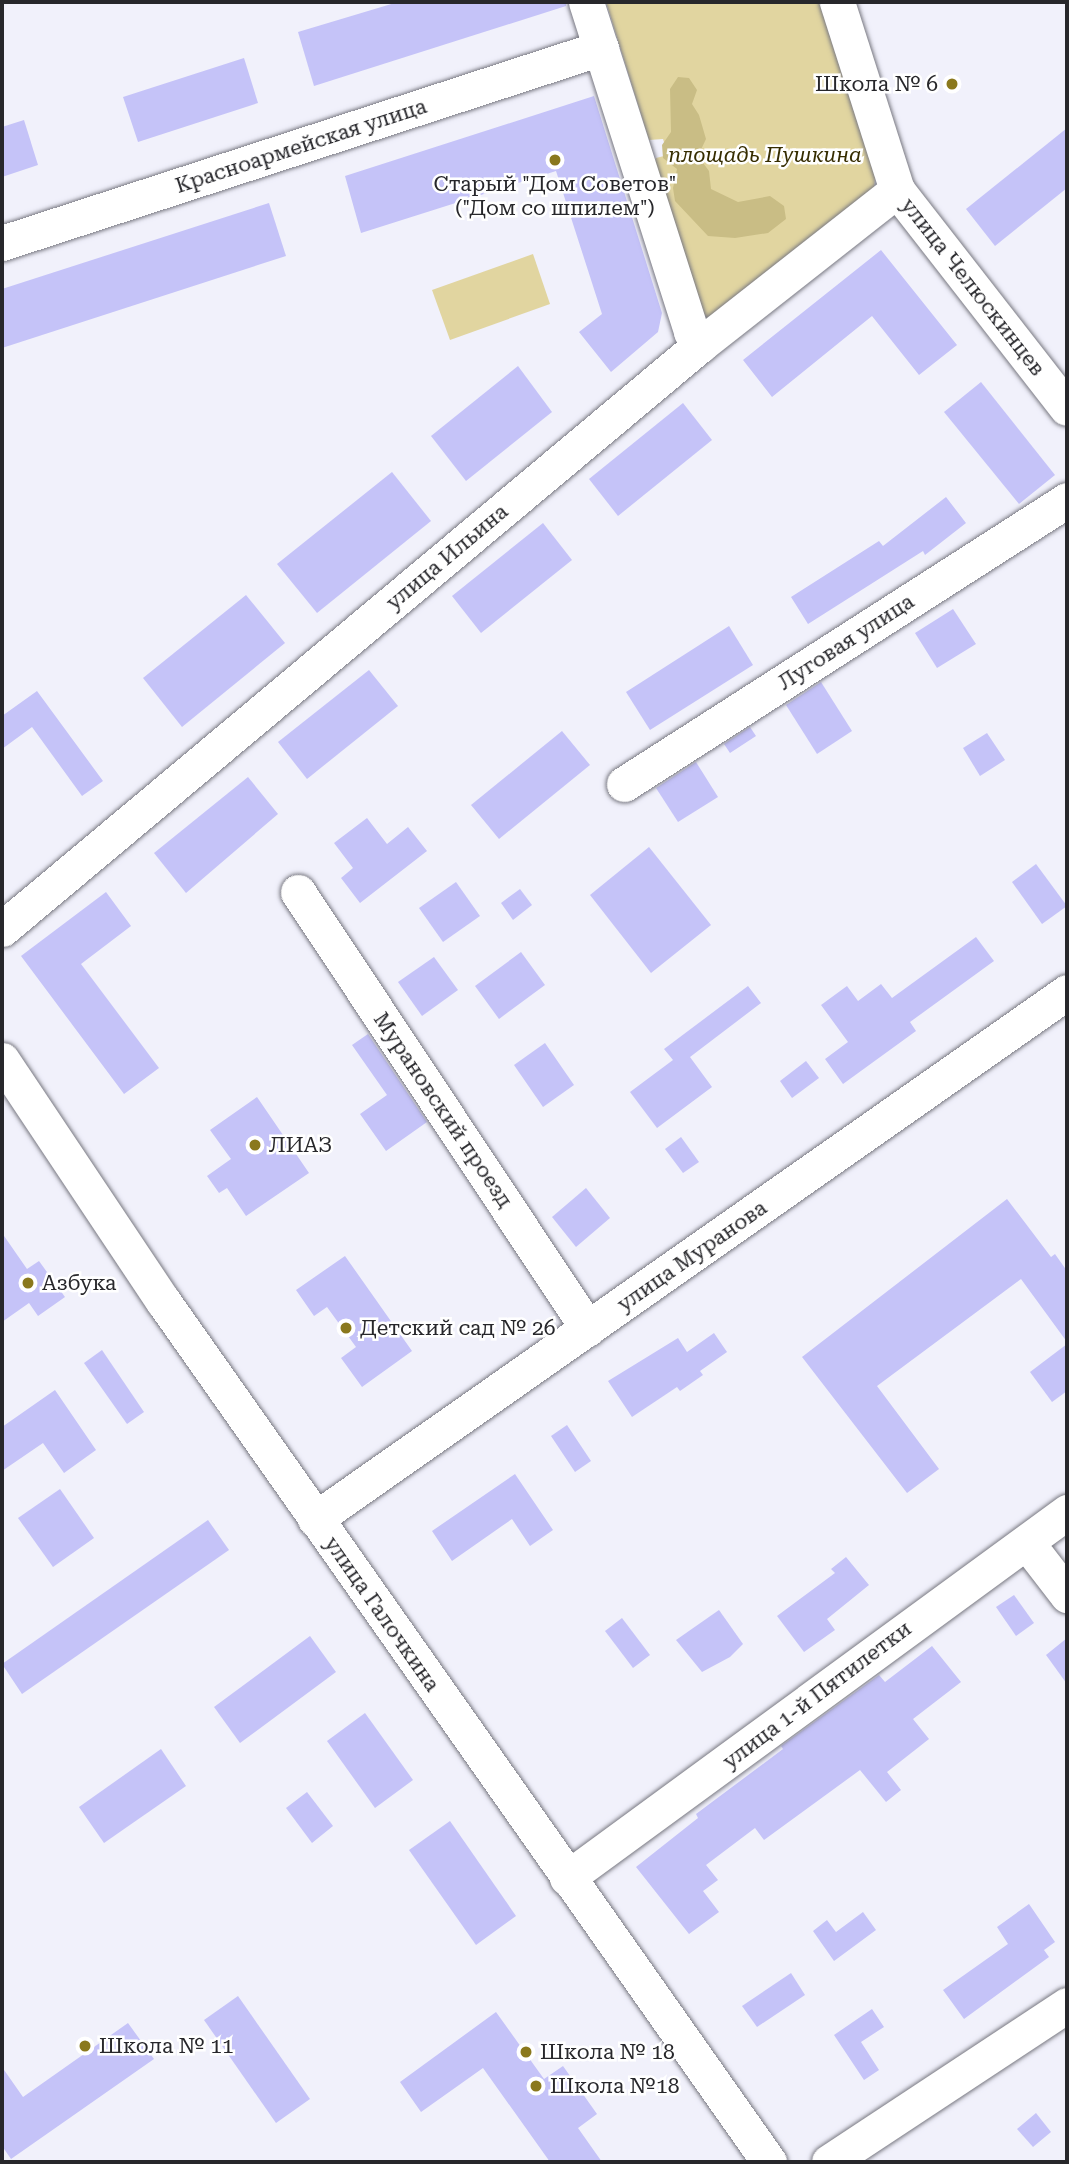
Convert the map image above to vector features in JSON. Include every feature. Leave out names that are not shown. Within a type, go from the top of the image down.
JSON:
[{"type":"street","points":[[586,2],[691,331],[700,345]]},
{"type":"street","name":"улица Челюскинцев","points":[[837,2],[897,190],[1067,408]]},
{"type":"street","name":"Красноармейская улица","points":[[2,243],[600,48]]},
{"type":"street","name":"улица Ильина","points":[[2,929],[700,345],[897,190]]},
{"type":"street","name":"Луговая улица","points":[[624,784],[1067,500]]},
{"type":"street","name":"Мурановский проезд","points":[[298,892],[588,1329]]},
{"type":"street","name":"улица Муранова","points":[[315,1519],[1067,992]]},
{"type":"street","name":"улица Галочкина","points":[[2,1060],[140,1267],[315,1519],[769,2162]]},
{"type":"street","name":"улица 1-й Пятилетки","points":[[567,1878],[1067,1512]]},
{"type":"street","points":[[1027,1543],[1067,1595]]},
{"type":"street","points":[[829,2162],[1067,2004]]},
{"type":"green space","name":"площадь Пушкина","points":[[606,2],[819,2],[875,177],[874,190],[708,319],[697,305],[662,203],[655,162],[656,158],[668,155],[663,139],[649,140]]},
{"type":"green space","points":[[533,254],[550,304],[450,340],[432,290]]},
{"type":"shaded area","points":[[678,77],[689,78],[697,90],[692,104],[699,115],[706,139],[698,156],[709,171],[711,189],[738,202],[770,196],[784,206],[786,219],[768,233],[735,238],[708,236],[675,201],[673,188],[677,169],[663,158],[662,145],[671,132],[670,89]]},
{"type":"building","points":[[398,2],[566,2],[566,6],[314,86],[298,32]]},
{"type":"building","points":[[244,58],[258,103],[138,142],[123,97]]},
{"type":"building","points":[[594,96],[662,313],[658,332],[611,372],[579,332],[602,314],[556,171],[361,233],[345,176]]},
{"type":"building","points":[[24,120],[38,165],[2,177],[2,127]]},
{"type":"building","points":[[1067,128],[1067,188],[995,246],[966,209]]},
{"type":"building","points":[[269,203],[286,256],[2,348],[2,289]]},
{"type":"building","points":[[881,250],[957,345],[919,375],[872,316],[772,397],[743,360]]},
{"type":"building","points":[[518,366],[552,412],[466,481],[431,436]]},
{"type":"building","points":[[981,382],[1055,475],[1019,504],[944,412]]},
{"type":"building","points":[[683,403],[712,440],[618,516],[589,479]]},
{"type":"building","points":[[392,472],[431,521],[317,613],[277,564]]},
{"type":"building","points":[[946,497],[966,523],[925,555],[923,551],[808,624],[791,597],[879,541],[883,546]]},
{"type":"building","points":[[543,523],[572,560],[481,633],[452,596]]},
{"type":"building","points":[[246,595],[285,643],[182,727],[143,678]]},
{"type":"building","points":[[953,609],[976,644],[937,668],[915,633]]},
{"type":"building","points":[[729,626],[753,665],[650,730],[626,692]]},
{"type":"building","points":[[369,670],[398,706],[307,779],[278,742]]},
{"type":"building","points":[[821,682],[852,731],[817,754],[786,705]]},
{"type":"building","points":[[37,691],[103,781],[82,796],[32,727],[2,749],[2,716]]},
{"type":"building","points":[[750,727],[756,736],[730,753],[724,744]]},
{"type":"building","points":[[562,731],[590,765],[499,839],[471,805]]},
{"type":"building","points":[[987,733],[1005,760],[980,776],[963,748]]},
{"type":"building","points":[[696,762],[718,797],[678,822],[656,788]]},
{"type":"building","points":[[248,777],[278,814],[186,893],[154,853]]},
{"type":"building","points":[[367,818],[387,844],[408,827],[427,851],[360,903],[341,878],[353,868],[334,843]]},
{"type":"building","points":[[649,847],[711,925],[651,973],[590,895]]},
{"type":"building","points":[[1036,864],[1067,906],[1042,924],[1012,882]]},
{"type":"building","points":[[456,882],[480,916],[443,942],[419,908]]},
{"type":"building","points":[[520,889],[532,905],[513,920],[501,903]]},
{"type":"building","points":[[106,892],[131,926],[81,964],[159,1068],[124,1094],[21,956]]},
{"type":"building","points":[[976,937],[994,961],[910,1022],[916,1031],[843,1084],[825,1059],[848,1042],[821,1005],[847,986],[858,1001],[881,984],[892,998]]},
{"type":"building","points":[[521,952],[545,985],[499,1019],[475,986]]},
{"type":"building","points":[[434,957],[458,990],[422,1016],[398,982]]},
{"type":"building","points":[[748,986],[761,1003],[690,1057],[712,1087],[657,1128],[630,1092],[673,1060],[664,1049]]},
{"type":"building","points":[[368,1034],[427,1122],[386,1151],[360,1114],[387,1095],[352,1045]]},
{"type":"building","points":[[545,1043],[574,1085],[543,1107],[514,1065]]},
{"type":"building","points":[[806,1061],[819,1078],[792,1098],[780,1081]]},
{"type":"building","name":"ЛИАЗ","points":[[257,1097],[309,1173],[246,1216],[227,1188],[219,1193],[207,1176],[231,1159],[210,1130]]},
{"type":"building","points":[[681,1137],[699,1162],[683,1173],[665,1149]]},
{"type":"building","points":[[586,1188],[610,1218],[576,1247],[552,1217]]},
{"type":"building","points":[[1007,1199],[1051,1257],[1055,1254],[1067,1271],[1067,1342],[1021,1279],[877,1386],[939,1469],[907,1493],[802,1357]]},
{"type":"building","name":"Азбука","points":[[2,1233],[27,1269],[39,1261],[65,1297],[38,1316],[29,1303],[2,1322]]},
{"type":"building","points":[[345,1256],[412,1351],[362,1387],[341,1358],[356,1347],[327,1307],[314,1316],[296,1290]]},
{"type":"building","points":[[714,1333],[727,1352],[700,1371],[703,1375],[680,1391],[677,1387],[632,1417],[608,1381],[678,1338],[687,1352]]},
{"type":"building","points":[[1067,1344],[1067,1391],[1052,1402],[1030,1372]]},
{"type":"building","points":[[102,1350],[144,1412],[127,1424],[84,1363]]},
{"type":"building","points":[[55,1390],[96,1450],[64,1473],[43,1443],[2,1471],[2,1427]]},
{"type":"building","points":[[567,1425],[591,1461],[575,1472],[551,1436]]},
{"type":"building","points":[[515,1474],[553,1530],[530,1546],[512,1519],[452,1561],[432,1531]]},
{"type":"building","points":[[60,1489],[94,1538],[53,1567],[18,1518]]},
{"type":"building","points":[[208,1520],[229,1550],[22,1694],[2,1664]]},
{"type":"building","points":[[846,1557],[869,1585],[827,1619],[835,1630],[804,1652],[777,1616],[835,1573],[831,1569]]},
{"type":"building","points":[[1014,1595],[1034,1623],[1016,1636],[996,1607]]},
{"type":"building","points":[[719,1610],[743,1644],[730,1657],[702,1672],[676,1640]]},
{"type":"building","points":[[622,1618],[650,1655],[633,1668],[605,1631]]},
{"type":"building","points":[[310,1636],[336,1672],[240,1743],[214,1707]]},
{"type":"building","points":[[1067,1638],[1067,1684],[1046,1655]]},
{"type":"building","points":[[932,1646],[961,1682],[913,1719],[929,1739],[887,1772],[901,1790],[886,1802],[860,1770],[764,1840],[755,1828],[706,1865],[718,1880],[703,1891],[719,1912],[689,1934],[636,1867],[698,1818],[696,1814],[783,1749],[781,1746],[879,1675],[885,1682]]},
{"type":"building","points":[[365,1713],[413,1780],[375,1808],[327,1741]]},
{"type":"building","points":[[161,1749],[186,1786],[104,1843],[79,1807]]},
{"type":"building","points":[[307,1792],[333,1826],[312,1843],[286,1808]]},
{"type":"building","points":[[450,1821],[516,1916],[476,1945],[409,1850]]},
{"type":"building","points":[[1029,1904],[1055,1942],[1044,1950],[1049,1957],[964,2019],[943,1990],[1008,1944],[997,1927]]},
{"type":"building","points":[[863,1912],[876,1930],[834,1961],[813,1931],[827,1920],[836,1932]]},
{"type":"building","points":[[791,1973],[805,1995],[757,2027],[742,2006]]},
{"type":"building","points":[[238,1996],[310,2099],[276,2123],[204,2020]]},
{"type":"building","points":[[872,2009],[884,2027],[861,2042],[879,2070],[864,2080],[834,2035]]},
{"type":"building","name":"Школа №18","points":[[496,2012],[544,2079],[563,2066],[597,2114],[578,2128],[602,2162],[550,2162],[483,2068],[421,2112],[400,2082]]},
{"type":"building","points":[[128,2023],[154,2059],[11,2159],[2,2146],[2,2067],[23,2097]]},
{"type":"building","points":[[1036,2113],[1051,2132],[1033,2147],[1017,2129]]},
{"type":"place","name":"Школа № 6","points":[[952,84]]},
{"type":"place","name":"Старый \"Дом Советов\" (\"Дом со шпилем\")","points":[[555,160]]},
{"type":"place","name":"ЛИАЗ","points":[[255,1145]]},
{"type":"place","name":"Азбука","points":[[28,1283]]},
{"type":"place","name":"Детский сад № 26","points":[[346,1328]]},
{"type":"place","name":"Школа № 11","points":[[85,2046]]},
{"type":"place","name":"Школа № 18","points":[[526,2052]]},
{"type":"place","name":"Школа №18","points":[[536,2086]]}]
